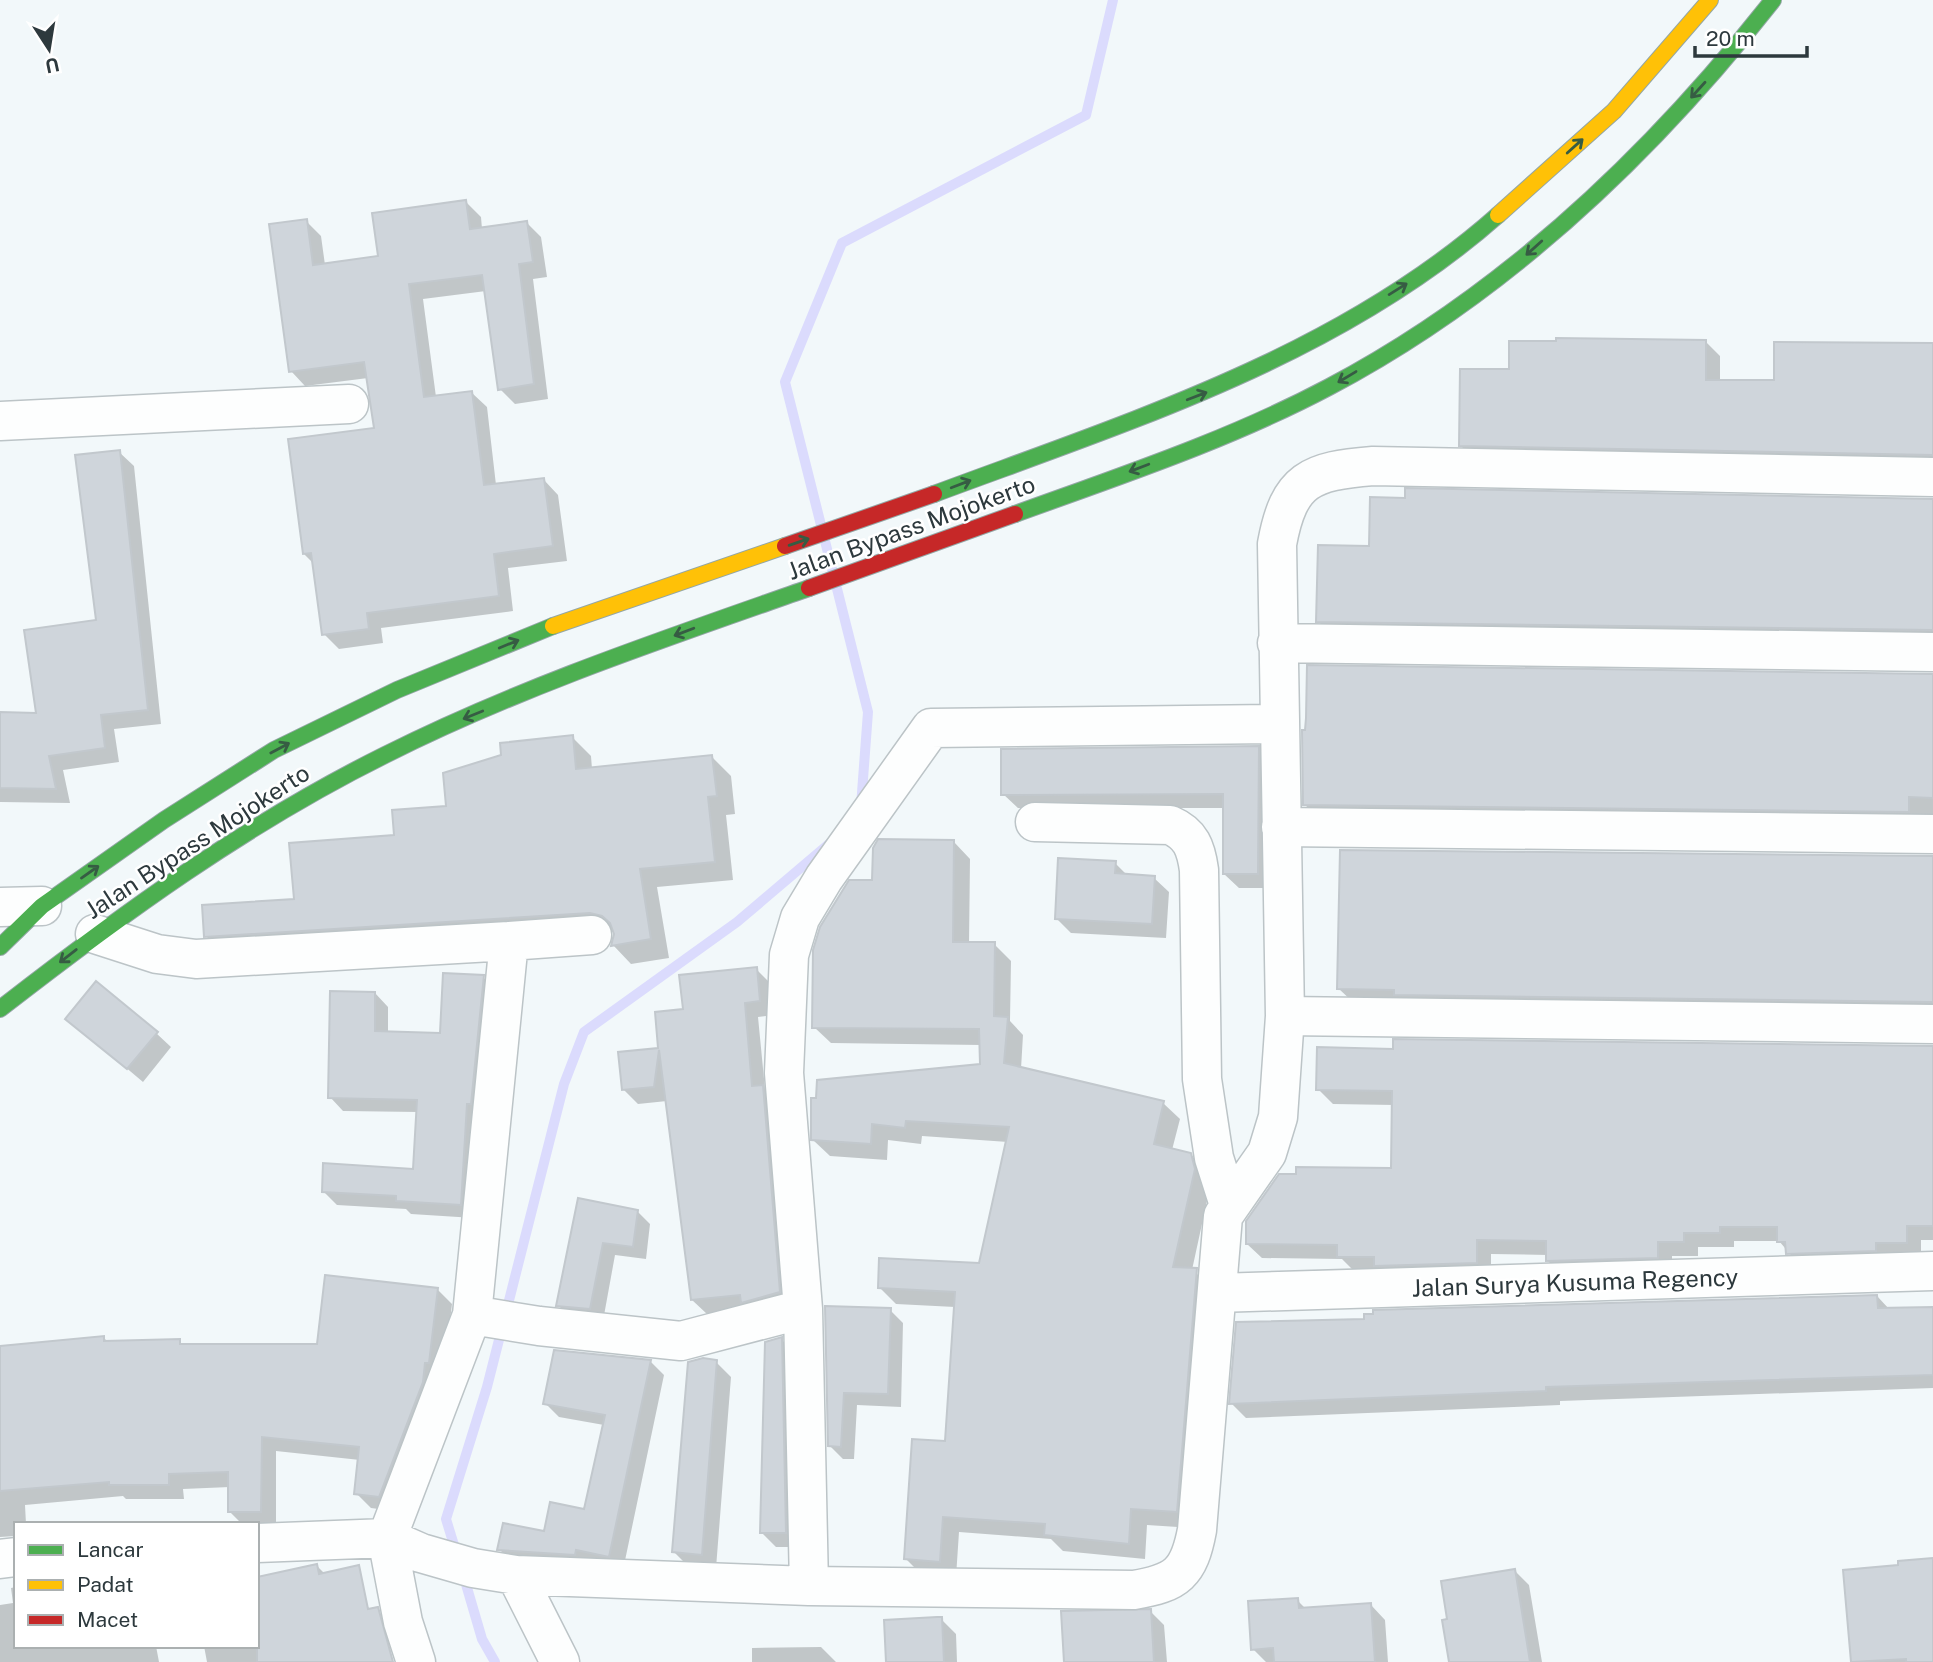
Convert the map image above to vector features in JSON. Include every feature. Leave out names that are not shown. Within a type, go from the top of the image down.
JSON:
[{"type":"highway","name":"Jalan Bypass Mojokerto","points":[[0,947],[42,906],[164,820],[274,750],[397,690],[562,622],[898,508],[1213,390],[1305,342],[1402,288],[1485,226],[1614,111],[1710,0]]},
{"type":"highway","name":"Jalan Bypass Mojokerto","points":[[0,1009],[95,934],[230,841],[326,783],[445,727],[748,607],[902,557],[1237,430],[1332,386],[1425,330],[1521,260],[1650,144],[1738,47],[1773,0]]},
{"type":"street","points":[[0,421],[349,404]]},
{"type":"street","points":[[259,1544],[404,1546],[473,1568],[516,1575],[809,1586],[1134,1590],[1172,1580],[1186,1568],[1193,1554],[1197,1530],[1220,1231],[1229,1205],[1267,1153],[1275,1137],[1285,1016],[1276,544],[1281,519],[1292,494],[1312,478],[1340,469],[1373,466],[1933,477]]},
{"type":"street","points":[[1277,643],[1933,652]]},
{"type":"street","points":[[809,1586],[803,1309],[784,1073],[789,955],[800,918],[824,878],[931,728],[1278,724]]},
{"type":"street","points":[[1035,822],[1170,825],[1184,831],[1193,843],[1199,870],[1202,1079],[1214,1158],[1229,1205]]},
{"type":"street","points":[[1281,827],[1933,834]]},
{"type":"street","points":[[0,907],[42,906]]},
{"type":"street","points":[[95,934],[157,954],[196,959],[592,935]]},
{"type":"street","points":[[416,1662],[403,1622],[404,1546],[479,1317],[509,940]]},
{"type":"street","points":[[1285,1016],[1933,1024]]},
{"type":"street","name":"Jalan Surya Kusuma Regency","points":[[1217,1293],[1933,1271]]},
{"type":"street","points":[[479,1317],[681,1341],[803,1309]]},
{"type":"street","points":[[516,1575],[560,1662]]},
{"type":"building","points":[[466,200],[470,229],[527,221],[533,262],[519,264],[534,384],[498,390],[482,275],[409,284],[424,397],[472,391],[484,485],[544,478],[553,546],[494,554],[499,596],[367,613],[369,629],[322,635],[311,553],[303,554],[288,439],[374,428],[364,362],[289,372],[269,224],[307,219],[313,265],[378,256],[372,213]]},
{"type":"building","points":[[1556,338],[1706,340],[1706,380],[1774,380],[1774,342],[1933,343],[1933,455],[1459,446],[1460,369],[1509,369],[1509,341],[1556,341]]},
{"type":"building","points":[[120,450],[148,710],[101,715],[105,748],[49,756],[56,789],[0,788],[0,712],[36,713],[24,630],[96,620],[75,455]]},
{"type":"building","points":[[1405,488],[1933,499],[1933,630],[1316,622],[1318,545],[1369,546],[1370,497],[1405,498]]},
{"type":"building","points":[[1307,665],[1933,674],[1933,798],[1909,797],[1909,812],[1303,805],[1302,730],[1305,730],[1306,718]]},
{"type":"building","points":[[573,735],[576,769],[712,755],[717,796],[708,797],[715,862],[640,869],[651,939],[611,946],[614,934],[610,923],[602,916],[590,913],[204,937],[202,905],[294,899],[289,843],[394,835],[392,810],[446,806],[443,773],[501,755],[500,743]]},
{"type":"building","points":[[1259,746],[1258,874],[1223,874],[1223,794],[1001,795],[1001,749]]},
{"type":"building","points":[[878,839],[954,840],[953,942],[995,942],[994,1016],[1008,1017],[1004,1063],[1164,1101],[1154,1144],[1191,1153],[1195,1169],[1173,1267],[1197,1268],[1177,1512],[1131,1509],[1129,1544],[1044,1535],[1045,1524],[943,1517],[940,1562],[904,1559],[912,1439],[945,1441],[955,1292],[878,1288],[879,1258],[979,1263],[1009,1127],[906,1121],[905,1128],[872,1124],[871,1144],[811,1140],[811,1098],[816,1098],[817,1080],[980,1064],[979,1029],[812,1028],[813,950],[820,927],[849,880],[872,880],[873,848]]},
{"type":"building","points":[[1340,850],[1933,856],[1933,1002],[1394,995],[1394,990],[1337,989]]},
{"type":"building","points":[[1058,858],[1116,861],[1115,873],[1155,876],[1152,924],[1055,919]]},
{"type":"building","points":[[757,967],[760,1001],[745,1003],[752,1086],[763,1085],[780,1292],[741,1303],[740,1295],[691,1300],[659,1050],[654,1087],[622,1090],[618,1052],[658,1048],[655,1012],[683,1009],[679,975]]},
{"type":"building","points":[[443,973],[484,975],[471,1104],[467,1104],[461,1205],[396,1201],[396,1196],[322,1192],[323,1163],[413,1169],[417,1100],[328,1098],[330,991],[375,992],[375,1031],[440,1033]]},
{"type":"building","points":[[96,981],[158,1032],[127,1069],[65,1019]]},
{"type":"building","points":[[1393,1039],[1933,1046],[1933,1226],[1907,1226],[1907,1243],[1876,1243],[1876,1251],[1786,1254],[1785,1242],[1777,1242],[1777,1227],[1720,1227],[1720,1233],[1684,1233],[1684,1242],[1658,1242],[1658,1258],[1546,1261],[1546,1241],[1477,1240],[1477,1263],[1374,1266],[1374,1257],[1337,1257],[1337,1245],[1246,1244],[1246,1221],[1279,1174],[1296,1174],[1296,1167],[1391,1168],[1392,1091],[1316,1090],[1317,1047],[1393,1049]]},
{"type":"building","points":[[578,1198],[638,1210],[633,1247],[603,1243],[590,1309],[556,1306]]},
{"type":"building","points":[[325,1275],[438,1288],[429,1363],[425,1363],[423,1382],[379,1497],[354,1494],[359,1447],[262,1437],[261,1512],[228,1512],[228,1472],[169,1474],[169,1485],[109,1485],[109,1482],[0,1491],[0,1346],[104,1336],[104,1341],[180,1339],[180,1344],[317,1344]]},
{"type":"building","points":[[1877,1295],[1878,1308],[1933,1307],[1933,1375],[1546,1387],[1546,1391],[1229,1404],[1236,1322],[1364,1319],[1364,1314],[1373,1314],[1373,1310]]},
{"type":"building","points":[[825,1306],[891,1308],[888,1394],[844,1393],[841,1447],[828,1446]]},
{"type":"building","points":[[782,1337],[786,1533],[760,1533],[765,1342]]},
{"type":"building","points":[[554,1350],[651,1360],[609,1557],[576,1550],[575,1555],[497,1550],[503,1523],[544,1531],[550,1502],[584,1509],[605,1415],[543,1404]]},
{"type":"building","points":[[703,1358],[717,1360],[702,1555],[672,1552],[688,1362]]},
{"type":"building","points":[[1933,1558],[1933,1662],[1906,1662],[1906,1659],[1851,1662],[1843,1570],[1898,1565],[1898,1561]]},
{"type":"building","points":[[317,1564],[319,1574],[359,1565],[368,1609],[378,1607],[393,1662],[257,1662],[259,1577]]},
{"type":"building","points":[[1515,1569],[1530,1662],[1449,1662],[1442,1620],[1447,1619],[1441,1581]]},
{"type":"building","points":[[1298,1598],[1299,1608],[1371,1603],[1375,1662],[1274,1662],[1273,1648],[1251,1650],[1248,1601]]},
{"type":"building","points":[[1151,1609],[1154,1662],[1064,1662],[1061,1611]]},
{"type":"building","points":[[942,1617],[944,1662],[886,1662],[884,1620]]},
{"type":"waterway","points":[[861,806],[868,712],[785,382],[842,243],[1086,115],[1113,0]]},
{"type":"waterway","points":[[457,1555],[446,1519],[487,1387],[564,1084],[584,1032],[737,922],[830,843]]},
{"type":"waterway","points":[[463,1574],[482,1639],[495,1662]]},
{"type":"traffic: fast","points":[[1015,514],[1253,424],[1329,387],[1394,350],[1455,309],[1515,265],[1625,166],[1677,113],[1773,0]]},
{"type":"traffic: fast","points":[[934,494],[1157,411],[1301,346],[1370,308],[1436,264],[1498,215]]},
{"type":"traffic: fast","points":[[0,1009],[186,872],[283,810],[385,755],[541,685],[809,588]]},
{"type":"traffic: fast","points":[[0,947],[42,906],[164,820],[274,750],[397,690],[553,626]]},
{"type":"traffic: slow","points":[[1498,215],[1614,111],[1710,0]]},
{"type":"traffic: slow","points":[[553,626],[785,546]]},
{"type":"traffic: jam","points":[[785,546],[934,494]]},
{"type":"traffic: jam","points":[[809,588],[1015,514]]}]
